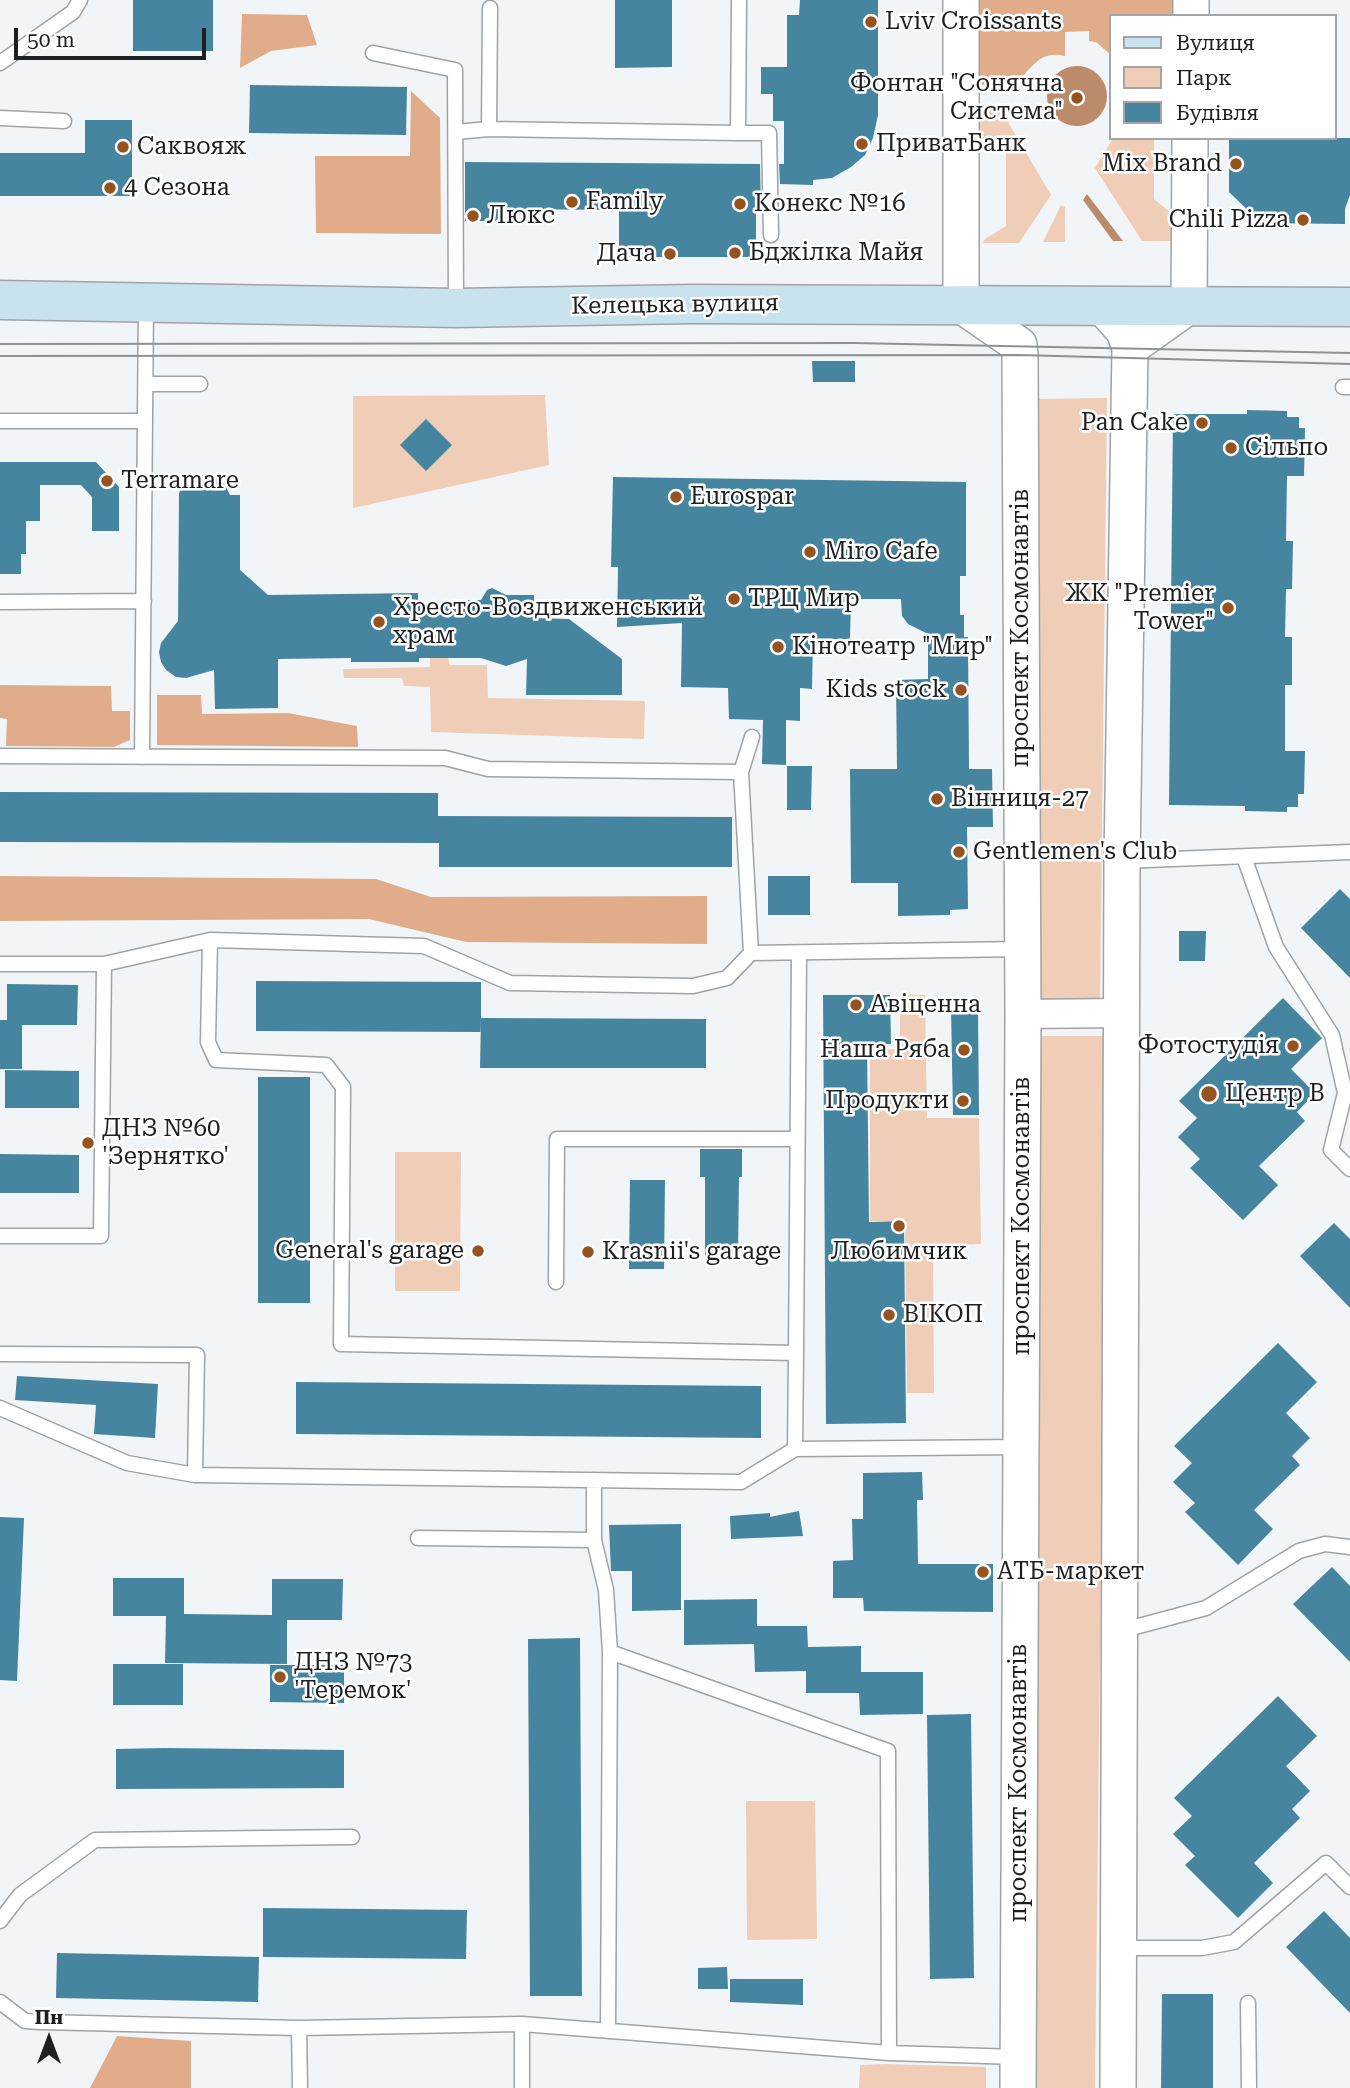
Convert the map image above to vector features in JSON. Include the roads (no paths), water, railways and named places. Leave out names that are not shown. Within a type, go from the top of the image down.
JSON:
[{"type":"main road","name":"Келецька вулиця","points":[[0,300],[456,309],[693,304],[1350,307]]},
{"type":"street","points":[[961,0],[961,305],[1019,345]]},
{"type":"street","points":[[1130,348],[1189,306],[1189,140]]},
{"type":"street","name":"проспект Космонавтів","points":[[1018,2072],[1023,1014],[1019,330],[1039,311],[1050,306]]},
{"type":"street","points":[[1101,306],[1124,331],[1130,348],[1122,861],[1118,2088]]},
{"type":"street","points":[[1023,1014],[1122,1013]]},
{"type":"lane","points":[[0,63],[73,12],[80,0]]},
{"type":"lane","points":[[738,133],[739,0]]},
{"type":"lane","points":[[489,129],[490,8]]},
{"type":"lane","points":[[373,53],[455,70],[456,309]]},
{"type":"lane","points":[[0,118],[64,121]]},
{"type":"lane","points":[[456,132],[489,129],[769,133],[771,234]]},
{"type":"lane","points":[[142,757],[146,302]]},
{"type":"lane","points":[[146,384],[200,384]]},
{"type":"lane","points":[[0,421],[145,421]]},
{"type":"lane","points":[[0,602],[144,601]]},
{"type":"lane","points":[[0,964],[104,964],[211,940],[424,946],[510,984],[693,986],[727,978],[751,953],[741,772],[752,737]]},
{"type":"lane","points":[[0,756],[445,758],[488,769],[741,772]]},
{"type":"lane","points":[[1122,861],[1350,852]]},
{"type":"lane","points":[[1244,857],[1276,947],[1332,1035],[1345,1093],[1331,1150],[1350,1169]]},
{"type":"lane","points":[[211,940],[208,1042],[216,1060],[326,1065],[343,1087],[341,1344],[796,1353]]},
{"type":"lane","points":[[751,953],[1022,949]]},
{"type":"lane","points":[[795,1450],[799,954]]},
{"type":"lane","points":[[0,1236],[101,1236],[104,964]]},
{"type":"lane","points":[[556,1282],[557,1139],[797,1139]]},
{"type":"lane","points":[[0,1354],[197,1356],[195,1475]]},
{"type":"lane","points":[[0,1408],[127,1463],[195,1475],[741,1482],[795,1450],[1021,1447]]},
{"type":"lane","points":[[594,1480],[594,1540],[606,1590],[610,1651],[608,2031]]},
{"type":"lane","points":[[418,1538],[594,1540]]},
{"type":"lane","points":[[1120,1632],[1206,1608],[1299,1551],[1325,1544],[1350,1547]]},
{"type":"lane","points":[[610,1651],[888,1751],[889,2053]]},
{"type":"lane","points":[[0,1921],[20,1895],[95,1840],[352,1837]]},
{"type":"lane","points":[[1119,1948],[1202,1948],[1234,1942],[1326,1863],[1350,1887]]},
{"type":"lane","points":[[0,2002],[25,2021],[299,2028],[522,2024],[889,2053],[1018,2072]]},
{"type":"lane","points":[[1248,2003],[1248,2088]]},
{"type":"lane","points":[[522,2024],[522,2088]]},
{"type":"lane","points":[[299,2028],[300,2088]]},
{"type":"tram line","points":[[0,344],[853,343],[1350,353]]},
{"type":"tram line","points":[[0,356],[1020,355],[1350,364]]},
{"type":"place","name":"Lviv Croissants","points":[[871,22]]},
{"type":"place","name":"Фонтан \"Сонячна Система\"","points":[[1077,98]]},
{"type":"place","name":"ПриватБанк","points":[[862,144]]},
{"type":"place","name":"Саквояж","points":[[123,147]]},
{"type":"place","name":"Mix Brand","points":[[1236,164]]},
{"type":"place","name":"4 Сезона","points":[[110,188]]},
{"type":"place","name":"Family","points":[[572,202]]},
{"type":"place","name":"Конекс №16","points":[[740,204]]},
{"type":"place","name":"Люкс","points":[[473,216]]},
{"type":"place","name":"Chili Pizza","points":[[1303,220]]},
{"type":"place","name":"Бджілка Майя","points":[[735,253]]},
{"type":"place","name":"Дача","points":[[670,254]]},
{"type":"place","name":"Pan Cake","points":[[1202,423]]},
{"type":"place","name":"Сільпо","points":[[1231,448]]},
{"type":"place","name":"Terramare","points":[[107,481]]},
{"type":"place","name":"Eurospar","points":[[676,497]]},
{"type":"place","name":"Miro Cafe","points":[[810,552]]},
{"type":"place","name":"ТРЦ Мир","points":[[734,599]]},
{"type":"place","name":"ЖК \"Premier Tower\"","points":[[1228,608]]},
{"type":"place","name":"Хресто-Воздвиженський храм","points":[[379,622]]},
{"type":"place","name":"Кінотеатр \"Мир\"","points":[[778,647]]},
{"type":"place","name":"Kids stock","points":[[961,690]]},
{"type":"place","name":"Вінниця-27","points":[[937,799]]},
{"type":"place","name":"Gentlemen's Club","points":[[959,852]]},
{"type":"place","name":"Авіценна","points":[[856,1005]]},
{"type":"place","name":"Фотостудія","points":[[1293,1046]]},
{"type":"place","name":"Наша Ряба","points":[[964,1050]]},
{"type":"place","name":"Центр В","points":[[1209,1094]]},
{"type":"place","name":"Продукти","points":[[963,1101]]},
{"type":"place","name":"ДНЗ №60 'Зернятко'","points":[[88,1143]]},
{"type":"place","name":"Любимчик","points":[[899,1226]]},
{"type":"place","name":"General's garage","points":[[478,1251]]},
{"type":"place","name":"Krasnii's garage","points":[[588,1252]]},
{"type":"place","name":"ВІКОП","points":[[889,1315]]},
{"type":"place","name":"АТБ-маркет","points":[[983,1572]]},
{"type":"place","name":"ДНЗ №73 'Теремок'","points":[[280,1677]]}]
